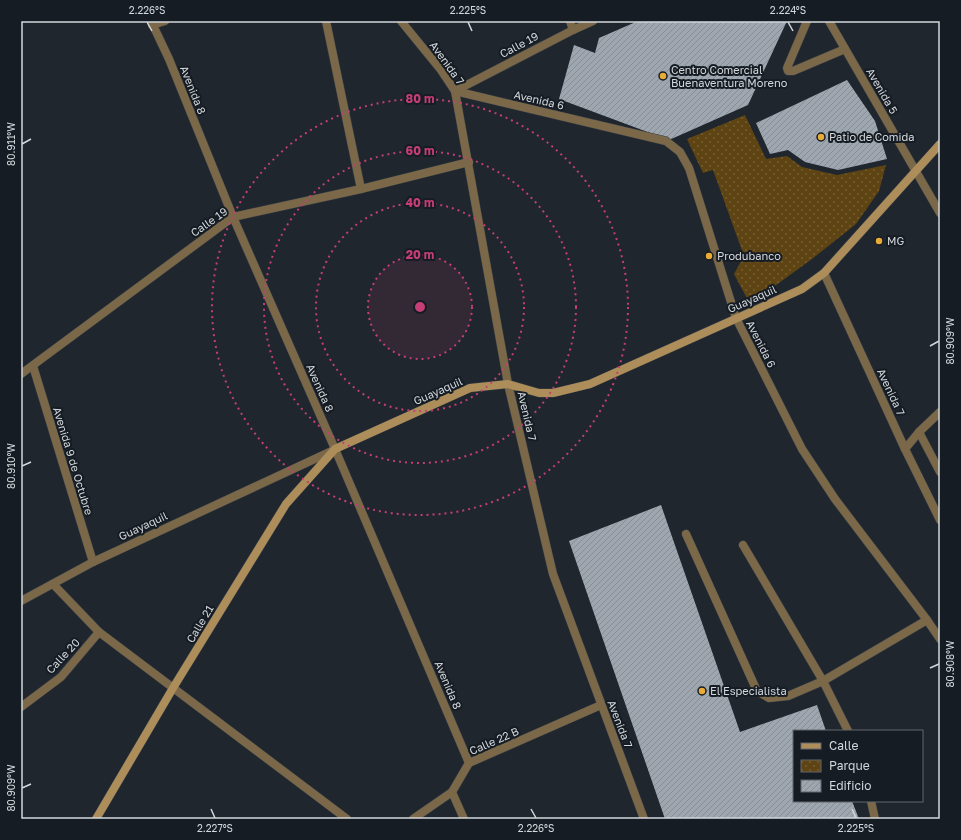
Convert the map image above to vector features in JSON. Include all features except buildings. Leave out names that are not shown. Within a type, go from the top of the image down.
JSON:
[{"type":"street","points":[[151,23],[165,21]]},
{"type":"street","points":[[326,21],[361,189]]},
{"type":"street","name":"Avenida 7","points":[[401,21],[441,70],[455,91],[508,384],[553,574],[644,819]]},
{"type":"street","points":[[570,21],[573,30]]},
{"type":"street","name":"Calle 19","points":[[455,91],[593,21]]},
{"type":"street","points":[[807,21],[787,68],[788,71],[793,71],[845,49]]},
{"type":"street","name":"Avenida 5","points":[[829,21],[940,213]]},
{"type":"street","name":"Avenida 8","points":[[151,23],[169,59],[233,217],[336,449],[469,763]]},
{"type":"street","name":"Avenida 6","points":[[455,91],[666,141],[680,152],[689,168],[736,318],[802,449],[835,499],[940,639]]},
{"type":"street","name":"Guayaquil","points":[[21,601],[93,562],[470,388],[508,384],[539,393],[553,393],[590,384],[802,289],[824,273],[940,144]]},
{"type":"street","name":"Calle 19","points":[[21,374],[233,217],[361,189],[469,162]]},
{"type":"street","name":"Avenida 7","points":[[824,273],[940,520]]},
{"type":"street","name":"Avenida 9 de Octubre","points":[[33,366],[93,562]]},
{"type":"street","points":[[905,448],[940,412]]},
{"type":"street","points":[[919,432],[940,472]]},
{"type":"street","name":"Calle 21","points":[[96,819],[173,688],[286,504],[336,449]]},
{"type":"street","points":[[686,534],[757,691],[769,698],[788,696],[823,681],[927,620]]},
{"type":"street","points":[[743,545],[823,681],[848,730]]},
{"type":"street","points":[[52,584],[100,632],[347,819]]},
{"type":"street","name":"Calle 20","points":[[21,707],[61,677],[100,632]]},
{"type":"street","name":"Calle 22 B","points":[[412,819],[452,792],[469,763],[601,705]]},
{"type":"street","points":[[452,792],[464,819]]},
{"type":"street","points":[[871,802],[875,819]]},
{"type":"green space","points":[[745,115],[766,159],[787,156],[802,167],[837,175],[886,165],[879,191],[856,224],[812,259],[750,304],[734,274],[744,256],[713,170],[703,173],[687,139]]},
{"type":"place","name":"Centro Comercial Buenaventura Moreno","points":[[663,76]]},
{"type":"place","name":"Patio de Comida","points":[[821,137]]},
{"type":"place","name":"MG","points":[[879,241]]},
{"type":"place","name":"Produbanco","points":[[709,256]]},
{"type":"place","name":"El Especialista","points":[[702,691]]}]
